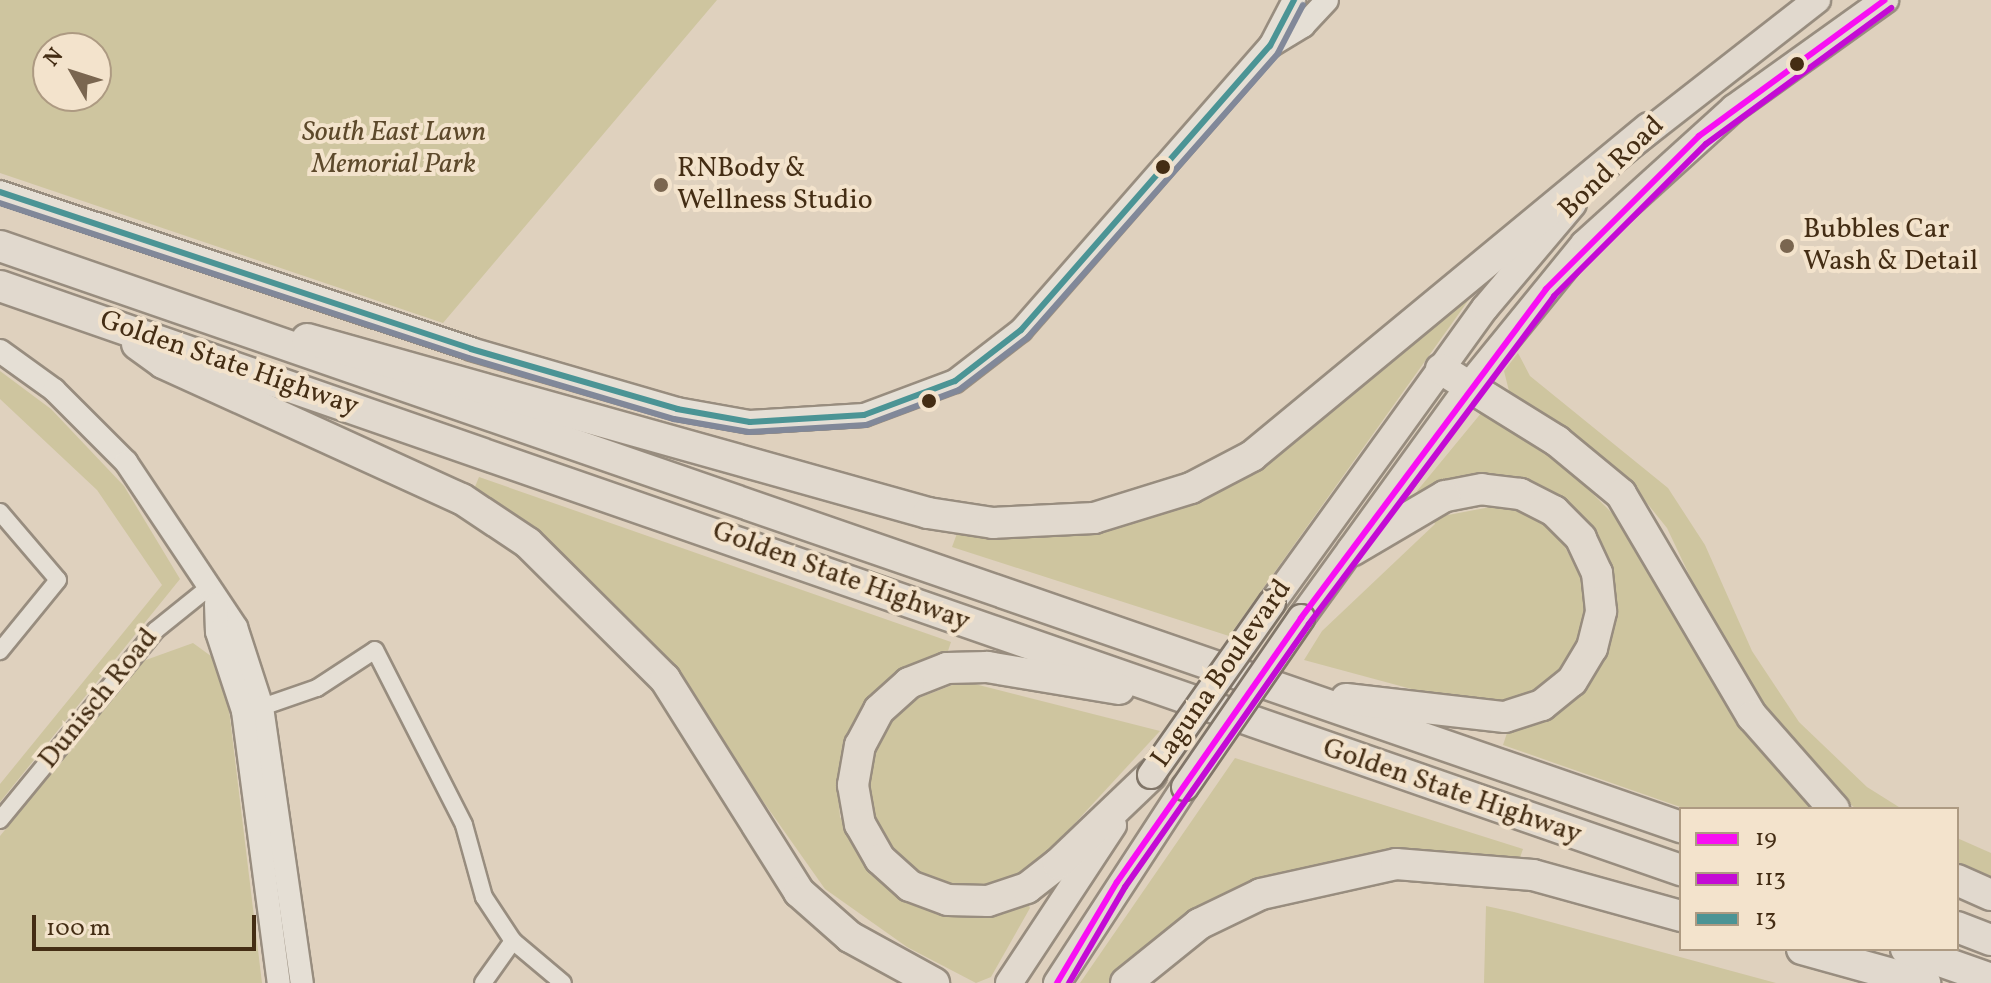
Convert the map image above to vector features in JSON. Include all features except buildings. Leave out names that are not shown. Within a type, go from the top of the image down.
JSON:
[{"type":"highway","points":[[201,317],[353,349],[928,513],[1005,523],[1094,518],[1191,488],[1252,456],[1649,128]]},
{"type":"highway","name":"Golden State Highway","points":[[0,246],[1282,692],[1679,826]]},
{"type":"highway","name":"Golden State Highway","points":[[0,286],[525,463],[1178,698],[1679,869]]},
{"type":"highway","points":[[109,324],[163,363],[462,499],[528,543],[665,679],[799,892],[850,937],[934,983]]},
{"type":"highway","points":[[1441,369],[1471,383],[1606,479],[1638,513],[1752,716],[1832,807]]},
{"type":"highway","points":[[1282,692],[1505,717],[1542,705],[1572,681],[1592,648],[1601,611],[1597,573],[1581,538],[1554,511],[1520,494],[1482,489],[1445,496],[1353,550]]},
{"type":"highway","points":[[1151,775],[1048,872],[988,901],[948,900],[910,886],[867,836],[853,785],[860,745],[879,710],[909,683],[947,668],[987,667],[1178,698]]},
{"type":"highway","points":[[1126,983],[1199,924],[1261,894],[1396,864],[1533,875],[1679,915]]},
{"type":"highway","points":[[1959,881],[1991,895]]},
{"type":"highway","points":[[1959,928],[1991,940]]},
{"type":"highway","points":[[1809,951],[1925,983]]},
{"type":"highway","points":[[1912,951],[1991,979]]},
{"type":"main road","name":"Bond Road","points":[[1441,369],[1565,212],[1649,128],[1817,0]]},
{"type":"main road","name":"Bond Road","points":[[1057,983],[1185,787],[1301,618],[1471,383],[1632,195],[1734,108],[1885,0]]},
{"type":"main road","name":"Laguna Boulevard","points":[[1009,983],[1272,603],[1441,369]]},
{"type":"street","points":[[0,192],[460,345],[677,409],[750,422],[815,422],[932,393],[1003,347],[1270,46],[1294,0]]},
{"type":"street","points":[[1270,46],[1303,26],[1327,0]]},
{"type":"street","points":[[0,351],[54,390],[126,462],[212,596],[236,627],[262,707],[302,983]]},
{"type":"street","points":[[0,512],[58,580],[0,651]]},
{"type":"street","points":[[212,596],[217,632],[243,711],[279,983]]},
{"type":"street","name":"Dunisch Road","points":[[0,820],[156,630],[212,596]]},
{"type":"street","points":[[262,707],[317,688],[375,650],[464,825],[484,897],[513,941],[563,983]]},
{"type":"street","points":[[483,983],[513,941]]},
{"type":"green space","name":"South East Lawn Memorial Park","points":[[0,0],[717,0],[443,323],[0,173]]},
{"type":"green space","points":[[1485,277],[1229,636],[952,547],[959,528],[1142,517]]},
{"type":"green space","points":[[1518,353],[1530,376],[1668,488],[1705,545],[1752,651],[1799,722],[1867,787],[1899,807],[1854,807],[1803,762],[1730,661],[1667,528],[1646,502],[1595,453],[1509,391],[1504,371]]},
{"type":"green space","points":[[0,371],[51,409],[124,486],[180,579],[0,802],[0,784],[162,585],[97,490],[0,399]]},
{"type":"green space","points":[[1482,412],[1571,472],[1621,522],[1739,720],[1816,807],[1680,807],[1503,745],[1508,730],[1611,626],[1551,496],[1423,498],[1417,491]]},
{"type":"green space","points":[[479,477],[951,642],[945,660],[876,695],[856,718],[837,778],[840,817],[875,878],[929,911],[969,917],[1026,899],[1030,908],[991,977],[976,983],[907,947],[825,889],[649,640],[545,542],[472,494]]},
{"type":"green space","points":[[1501,505],[1526,512],[1559,536],[1587,588],[1580,647],[1539,691],[1500,704],[1467,704],[1304,660],[1322,631],[1435,524],[1432,518]]},
{"type":"green space","points":[[193,643],[215,659],[229,710],[262,983],[0,983],[0,836],[143,661]]},
{"type":"green space","points":[[963,681],[1160,731],[1040,861],[1019,876],[973,890],[928,883],[875,836],[865,768],[898,706]]},
{"type":"green space","points":[[1235,758],[1523,849],[1517,866],[1399,856],[1139,955],[1111,983],[1080,983]]},
{"type":"green space","points":[[1959,839],[1991,853],[1991,881],[1959,866]]},
{"type":"green space","points":[[1486,906],[1514,912],[1776,983],[1484,983]]},
{"type":"transit line","name":"13","points":[[0,192],[471,349],[677,409],[750,422],[864,415],[955,381],[1021,330],[1270,46],[1294,0]]},
{"type":"transit line","name":"19","points":[[1057,983],[1117,882],[1301,618],[1546,289],[1699,136],[1885,0]]},
{"type":"transit line","points":[[0,203],[468,358],[674,419],[749,432],[866,425],[959,390],[1028,337],[1278,53],[1303,5]]},
{"type":"transit line","name":"113","points":[[1069,983],[1125,887],[1309,624],[1554,296],[1706,144],[1891,8]]},
{"type":"place","name":"RNBody & Wellness Studio","points":[[661,185]]},
{"type":"place","name":"Bubbles Car Wash & Detail","points":[[1787,246]]}]
